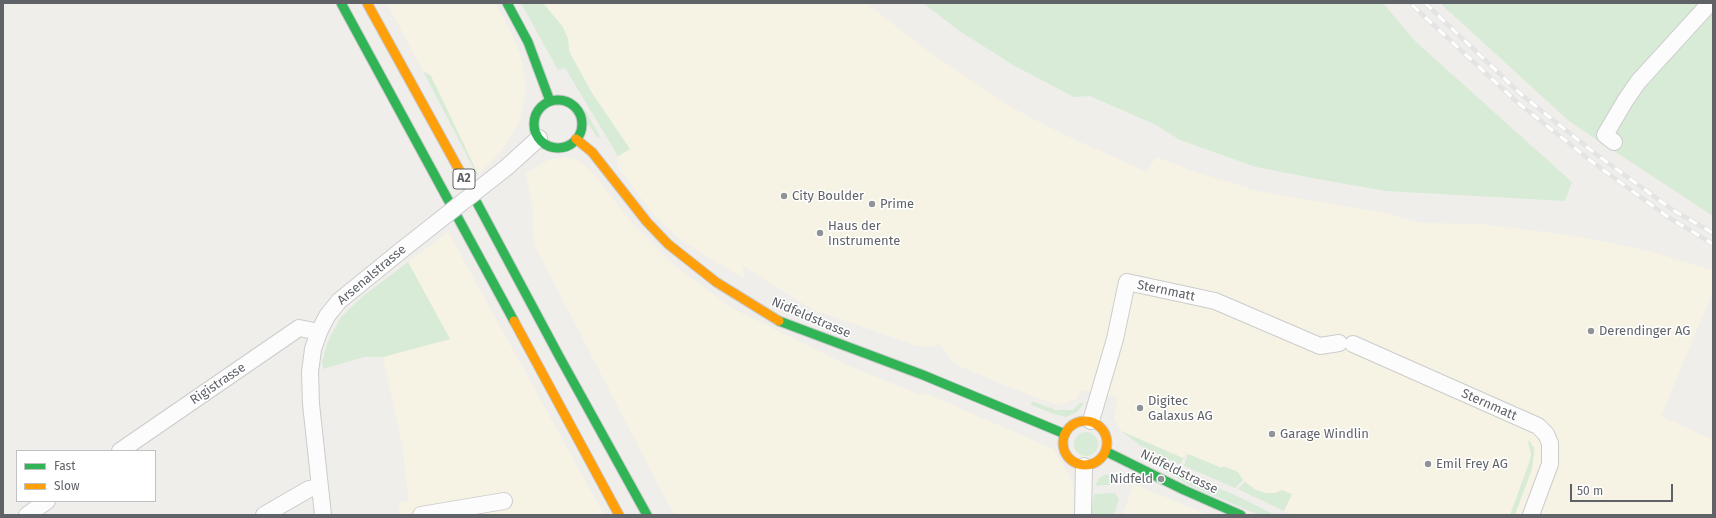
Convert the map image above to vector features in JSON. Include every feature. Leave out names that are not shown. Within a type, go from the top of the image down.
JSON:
[{"type":"main road","name":"A2","points":[[340,3],[619,515]]},
{"type":"main road","name":"A2","points":[[367,3],[434,122],[555,349],[647,515]]},
{"type":"main road","points":[[507,3],[528,42],[550,101]]},
{"type":"main road","points":[[550,101],[564,101],[570,103],[579,113],[582,126],[576,139],[571,144],[558,147],[550,146],[539,138],[534,126],[535,120],[540,108],[550,101]]},
{"type":"main road","name":"Nidfeldstrasse","points":[[576,139],[592,152],[647,222],[668,244],[716,282],[777,320],[923,375],[1065,434]]},
{"type":"main road","points":[[1091,421],[1097,424],[1106,433],[1108,446],[1106,452],[1098,463],[1084,466],[1072,462],[1064,452],[1063,440],[1065,434],[1073,424],[1091,421]]},
{"type":"main road","name":"Nidfeldstrasse","points":[[1106,452],[1184,490],[1241,515]]},
{"type":"street","points":[[1614,142],[1605,135],[1638,82],[1710,3]]},
{"type":"street","name":"Arsenalstrasse","points":[[323,515],[319,488],[310,372],[313,349],[327,316],[339,301],[507,167],[539,138]]},
{"type":"street","name":"Sternmatt","points":[[1091,421],[1115,339],[1127,282],[1215,301],[1320,346],[1346,344],[1538,426],[1546,434],[1550,443],[1550,464],[1531,515]]},
{"type":"street","name":"Rigistrasse","points":[[121,450],[299,328],[319,332]]},
{"type":"street","points":[[1083,515],[1084,466]]},
{"type":"street","points":[[264,515],[309,489],[319,488]]},
{"type":"street","points":[[421,515],[504,501]]},
{"type":"street","points":[[27,515],[46,502]]},
{"type":"shaded area","points":[[387,3],[495,3],[507,24],[520,54],[525,79],[525,96],[520,120],[510,138],[500,153],[478,174],[431,76],[423,71]]},
{"type":"shaded area","points":[[543,3],[866,3],[922,47],[1011,107],[1060,133],[1147,172],[1156,157],[1198,173],[1258,191],[1389,214],[1420,223],[1480,224],[1576,236],[1645,250],[1711,270],[1713,271],[1713,291],[1661,416],[1713,440],[1713,515],[1291,515],[1284,511],[1292,494],[1282,490],[1275,493],[1265,493],[1256,490],[1247,485],[1238,472],[1224,466],[1222,468],[1185,453],[1183,458],[1121,431],[1114,418],[1118,397],[1081,390],[1076,399],[1058,405],[1006,386],[955,364],[939,344],[932,347],[914,345],[812,309],[743,266],[744,279],[682,241],[654,215],[617,166],[618,156],[630,149],[592,93],[569,51],[568,39],[562,27]]},
{"type":"shaded area","points":[[566,157],[575,159],[591,171],[632,223],[676,267],[735,310],[847,365],[923,396],[925,393],[1053,449],[1066,469],[1072,483],[1074,490],[1074,515],[676,515],[666,500],[535,246],[533,236],[533,210],[526,173],[549,160]]},
{"type":"shaded area","points":[[448,232],[604,515],[400,515],[399,503],[409,501],[402,444],[383,357],[450,339],[408,262]]},
{"type":"shaded area","points":[[1134,484],[1172,500],[1208,515],[1122,515]]},
{"type":"green space","points":[[521,3],[543,3],[563,27],[568,39],[569,51],[592,93],[630,149],[618,156],[565,68],[558,70]]},
{"type":"green space","points":[[923,3],[1383,3],[1416,42],[1572,182],[1565,201],[1386,191],[1256,167],[1180,140],[1156,125],[1090,96],[1074,97],[1013,65],[958,30]]},
{"type":"green space","points":[[1440,3],[1713,3],[1713,216],[1570,122]]},
{"type":"green space","points":[[423,71],[431,76],[478,174],[477,175]]},
{"type":"green space","points":[[584,108],[600,137],[598,138],[587,122]]},
{"type":"green space","points":[[408,262],[450,339],[383,357],[364,357],[323,369],[322,362],[328,341],[341,317],[363,296]]},
{"type":"green space","points":[[1032,401],[1056,410],[1073,410],[1080,403],[1084,403],[1077,412],[1066,417],[1031,405]]},
{"type":"green space","points":[[1121,431],[1183,458],[1180,465],[1141,446]]},
{"type":"green space","points":[[1086,432],[1095,435],[1098,444],[1095,453],[1086,456],[1077,453],[1074,444],[1077,435]]},
{"type":"green space","points":[[1529,440],[1534,448],[1532,469],[1515,515],[1510,515],[1529,463],[1531,454],[1528,442]]},
{"type":"green space","points":[[1188,454],[1222,468],[1223,466],[1238,472],[1243,480],[1235,488],[1184,466]]},
{"type":"green space","points":[[1154,461],[1237,496],[1275,515],[1259,515],[1191,486],[1153,464]]},
{"type":"green space","points":[[1113,474],[1122,476],[1117,484],[1095,486],[1099,478],[1105,475]]},
{"type":"green space","points":[[1245,482],[1256,490],[1265,493],[1275,493],[1282,490],[1292,494],[1284,511],[1238,489]]},
{"type":"green space","points":[[1115,493],[1119,499],[1114,515],[1091,515],[1094,494]]},
{"type":"railway","points":[[1425,3],[1523,96],[1597,155],[1673,210],[1713,233]]},
{"type":"railway","points":[[1412,5],[1517,102],[1591,161],[1668,217],[1713,244]]},
{"type":"traffic: fast","points":[[341,3],[514,321]]},
{"type":"traffic: fast","points":[[507,3],[528,42],[550,101]]},
{"type":"traffic: fast","points":[[558,100],[567,102],[575,107],[580,115],[582,124],[580,133],[575,141],[567,146],[558,148],[549,146],[541,141],[536,133],[534,124],[536,115],[541,107],[549,102],[558,100]]},
{"type":"traffic: fast","points":[[468,186],[559,356],[647,515]]},
{"type":"traffic: fast","points":[[779,321],[923,375],[1065,434]]},
{"type":"traffic: fast","points":[[1107,452],[1184,490],[1241,515]]},
{"type":"traffic: slow","points":[[367,3],[468,186]]},
{"type":"traffic: slow","points":[[576,139],[592,152],[647,222],[668,244],[716,282],[779,321]]},
{"type":"traffic: slow","points":[[514,321],[619,515]]},
{"type":"traffic: slow","points":[[1081,421],[1089,421],[1094,422],[1101,427],[1106,434],[1107,443],[1106,452],[1101,459],[1094,464],[1081,465],[1073,462],[1066,455],[1063,447],[1063,439],[1066,431],[1073,424],[1081,421]]},
{"type":"place","name":"City Boulder","points":[[784,196]]},
{"type":"place","name":"Prime","points":[[872,204]]},
{"type":"place","name":"Haus der Instrumente","points":[[820,233]]},
{"type":"place","name":"Derendinger AG","points":[[1591,331]]},
{"type":"place","name":"Digitec Galaxus AG","points":[[1140,408]]},
{"type":"place","name":"Garage Windlin","points":[[1272,434]]},
{"type":"place","name":"Emil Frey AG","points":[[1428,464]]},
{"type":"place","name":"Nidfeld","points":[[1161,479]]}]
